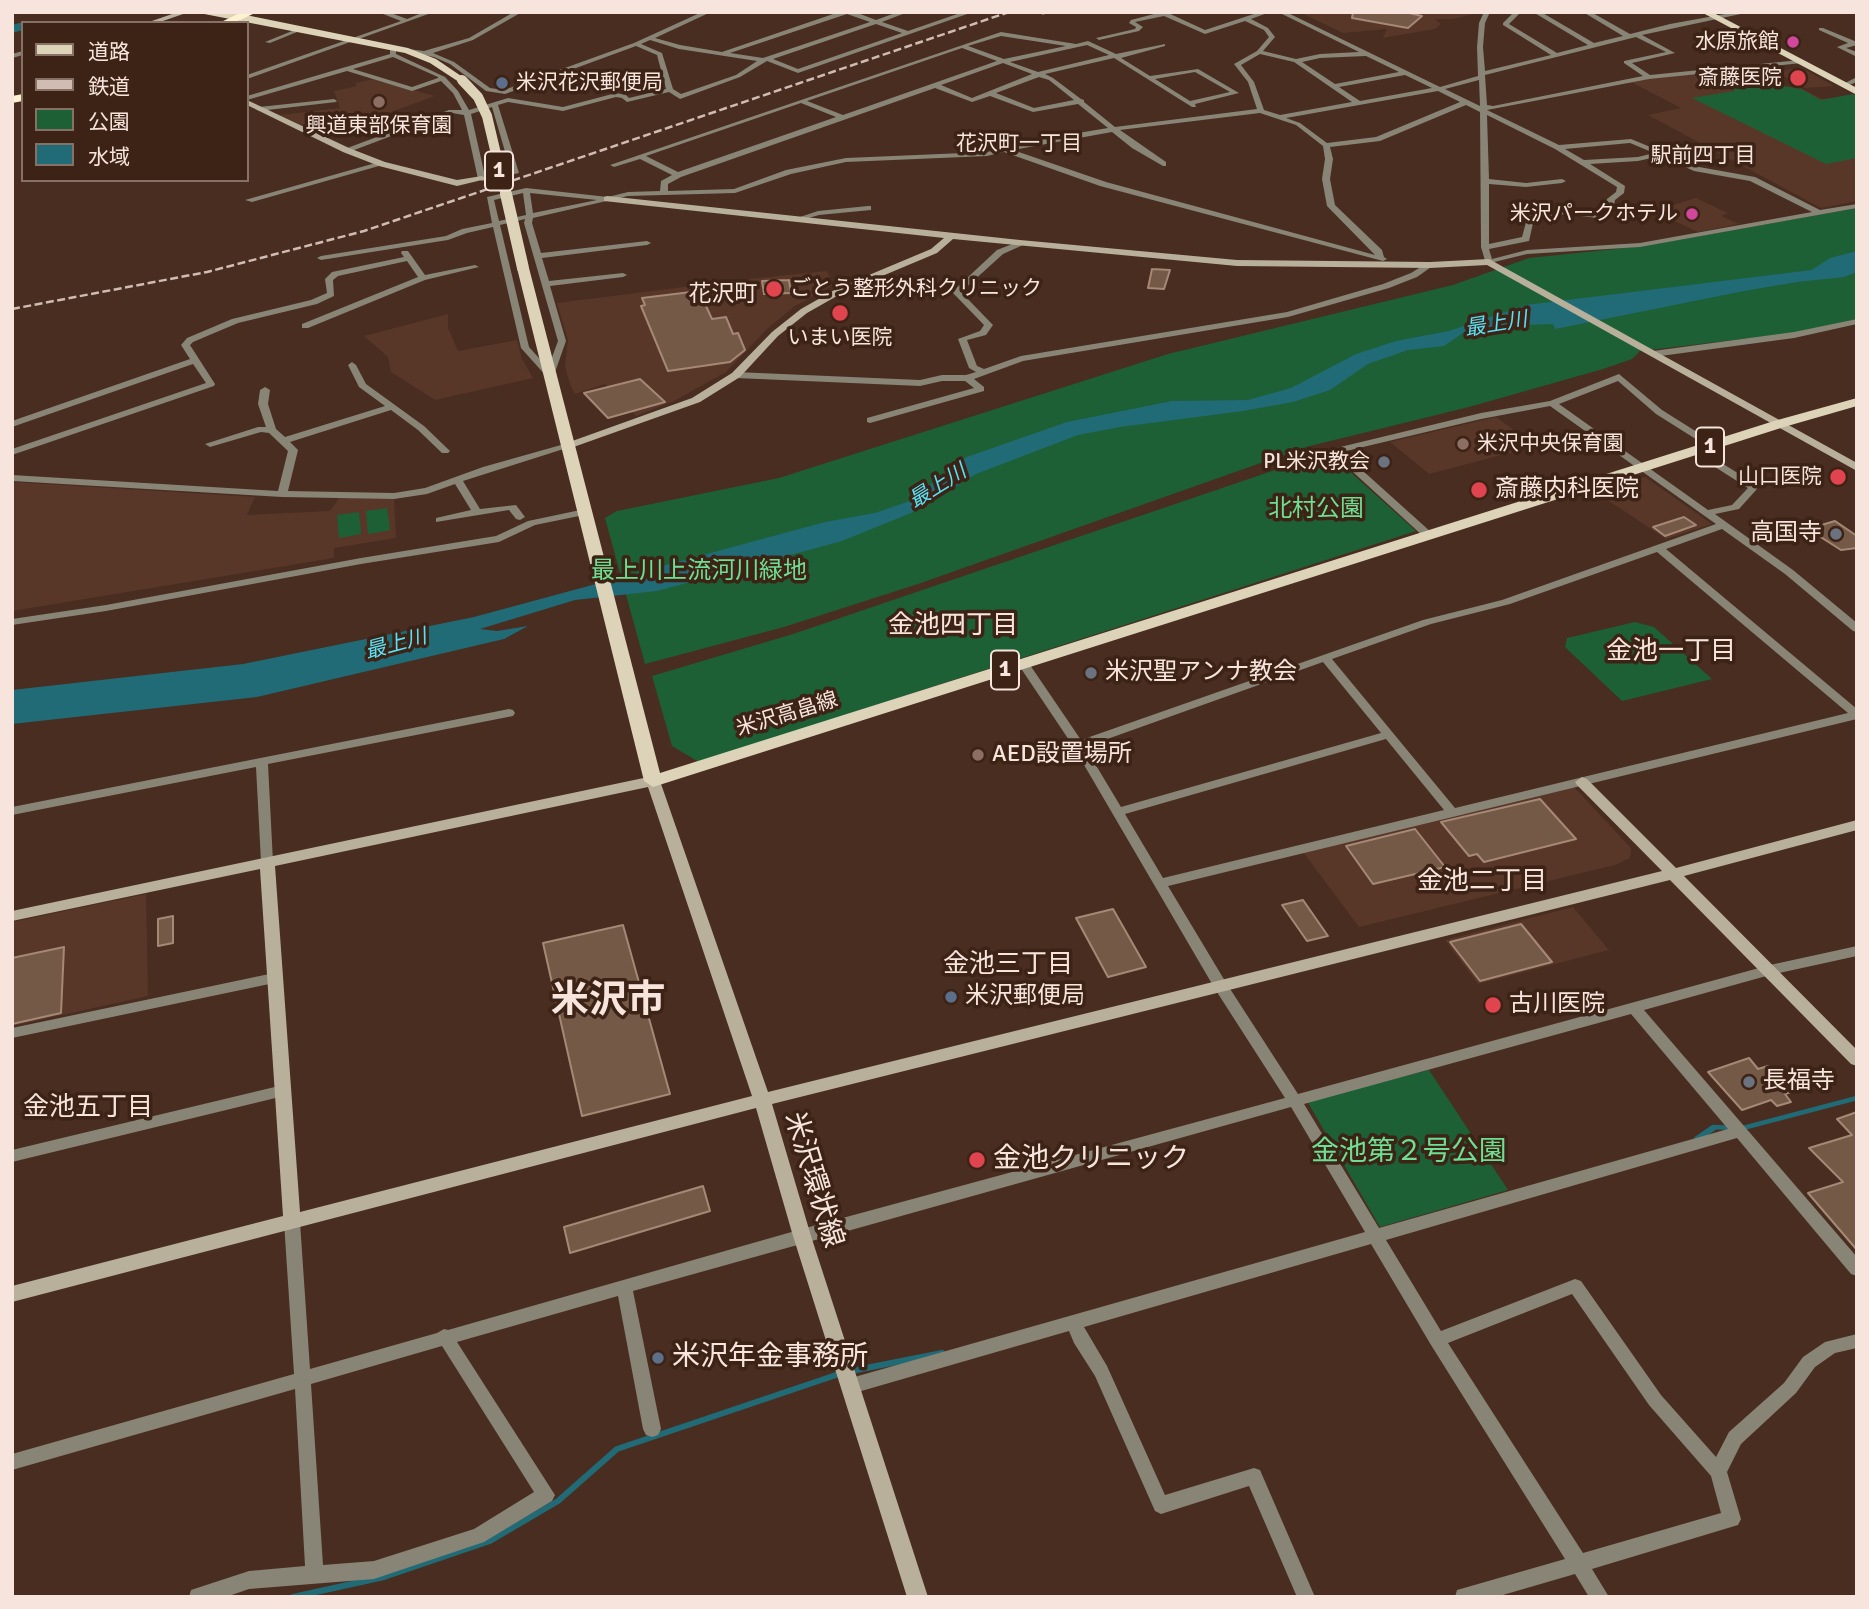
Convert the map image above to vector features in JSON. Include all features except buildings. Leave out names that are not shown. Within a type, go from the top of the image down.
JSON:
[{"type":"highway","points":[[229,21],[253,12]]},
{"type":"main road","name":"1","points":[[198,12],[216,17],[236,18]]},
{"type":"main road","name":"1","points":[[217,12],[236,18],[351,39],[393,52],[408,51],[433,61],[462,80],[478,97],[487,116],[653,781]]},
{"type":"main road","points":[[1705,12],[1857,92]]},
{"type":"main road","name":"米沢高畠線","points":[[653,781],[1779,424],[1857,402]]},
{"type":"street","points":[[156,21],[186,12]]},
{"type":"street","points":[[381,12],[405,20]]},
{"type":"street","points":[[248,77],[431,12]]},
{"type":"street","points":[[425,53],[471,39],[519,12]]},
{"type":"street","points":[[346,150],[451,111],[467,113],[494,104],[507,96],[708,12]]},
{"type":"street","points":[[720,54],[847,12],[908,33]]},
{"type":"street","points":[[636,44],[660,54],[670,90],[680,97],[738,76],[766,60],[905,12]]},
{"type":"street","points":[[649,38],[720,54],[766,60],[798,71],[970,12]]},
{"type":"street","points":[[1100,38],[1137,30],[1140,27],[1132,23],[1133,21],[1162,13],[1205,33],[1267,12]]},
{"type":"street","points":[[1281,12],[1466,103],[1483,108],[1558,147],[1620,186],[1620,193],[1611,199],[1609,210],[1602,217],[1565,212],[1531,217],[1526,239],[1485,247]]},
{"type":"street","points":[[1487,12],[1482,23],[1482,76],[1486,137],[1485,247],[1489,262],[1857,468]]},
{"type":"street","points":[[1518,12],[1505,24],[1556,55]]},
{"type":"street","points":[[1536,12],[1592,45]]},
{"type":"street","points":[[1586,12],[1628,36]]},
{"type":"street","points":[[1282,116],[1439,89],[1628,36],[1747,12]]},
{"type":"street","points":[[1247,20],[1266,29],[1272,37],[1259,52],[1237,64],[1251,82],[1261,111]]},
{"type":"street","points":[[1821,29],[1856,44]]},
{"type":"street","points":[[268,42],[299,30]]},
{"type":"street","points":[[614,165],[1001,34],[1079,46]]},
{"type":"street","points":[[1637,34],[1672,52],[1626,62],[1649,77]]},
{"type":"street","points":[[664,192],[664,183],[678,175],[842,117],[1004,61],[1088,43],[1117,57],[1209,115]]},
{"type":"street","points":[[1856,44],[1840,47],[1857,55]]},
{"type":"street","points":[[934,85],[972,100],[1042,74],[1163,45]]},
{"type":"street","points":[[962,46],[1042,74],[1082,101],[1115,130],[1163,164]]},
{"type":"street","points":[[408,51],[425,53],[452,63],[488,90],[564,109],[616,95],[624,96],[627,100],[670,90]]},
{"type":"street","points":[[248,100],[350,70],[393,52],[443,78],[456,92],[467,113],[482,179]]},
{"type":"street","points":[[1259,52],[1296,61],[1360,104]]},
{"type":"street","points":[[1296,61],[1320,56],[1366,54]]},
{"type":"street","points":[[1483,108],[1649,77],[1800,62]]},
{"type":"street","points":[[1150,78],[1196,69],[1237,93],[1189,103]]},
{"type":"street","points":[[1729,69],[1741,77],[1756,77]]},
{"type":"street","points":[[350,70],[412,89],[443,78]]},
{"type":"street","points":[[1334,86],[1406,73]]},
{"type":"street","points":[[1844,85],[1857,79]]},
{"type":"street","points":[[989,93],[1033,110],[1082,101]]},
{"type":"street","points":[[248,101],[259,109],[346,150],[382,164],[457,183],[515,173],[494,104]]},
{"type":"street","points":[[259,109],[334,101]]},
{"type":"street","points":[[801,101],[842,117]]},
{"type":"street","points":[[1326,145],[1377,139],[1466,103]]},
{"type":"street","points":[[321,258],[449,238],[494,224],[628,194],[736,191],[789,172],[846,160],[946,157],[1006,150],[1209,115],[1261,111],[1282,116],[1314,134],[1326,145],[1329,159],[1326,179],[1331,206],[1379,252],[1380,258]]},
{"type":"street","points":[[1558,147],[1631,141],[1697,169],[1752,179],[1820,213]]},
{"type":"street","points":[[1006,150],[1143,196],[1380,258],[1393,264]]},
{"type":"street","points":[[1583,162],[1661,154]]},
{"type":"street","points":[[640,156],[678,175]]},
{"type":"street","points":[[249,200],[382,164]]},
{"type":"street","points":[[1485,181],[1526,185],[1562,181]]},
{"type":"street","points":[[526,190],[530,216],[528,223],[562,341],[550,375],[525,348],[490,199],[526,190],[1020,243],[1237,263],[1430,265],[1489,262],[1527,252],[1640,245],[1857,206]]},
{"type":"street","points":[[798,219],[818,213],[868,208]]},
{"type":"street","points":[[633,234],[637,245]]},
{"type":"street","points":[[12,478],[282,494],[394,496],[427,491],[485,469],[568,446],[684,405],[736,375],[775,334],[804,311],[841,290],[934,251],[952,235]]},
{"type":"street","points":[[538,256],[647,243]]},
{"type":"street","points":[[981,371],[974,368],[962,339],[983,333],[989,325],[956,292],[1000,252],[1020,243]]},
{"type":"street","points":[[402,246],[423,278]]},
{"type":"street","points":[[613,247],[617,259]]},
{"type":"street","points":[[12,452],[211,384],[185,345],[190,340],[235,321],[314,302],[331,294],[329,279],[335,274],[408,258]]},
{"type":"street","points":[[736,375],[920,383],[942,378],[967,378],[1021,359],[1288,314],[1386,286],[1415,275],[1430,265]]},
{"type":"street","points":[[305,326],[423,278],[475,267]]},
{"type":"street","points":[[545,284],[622,275]]},
{"type":"street","points":[[1653,354],[1794,335],[1857,321]]},
{"type":"street","points":[[12,424],[195,360]]},
{"type":"street","points":[[352,365],[362,384],[421,428],[445,451]]},
{"type":"street","points":[[1428,535],[1335,451],[1481,416],[1552,403],[1619,377],[1659,412],[1713,446]]},
{"type":"street","points":[[870,420],[981,389],[967,378]]},
{"type":"street","points":[[265,390],[263,404],[272,430],[293,450],[282,494]]},
{"type":"street","points":[[1552,403],[1789,572],[1857,629]]},
{"type":"street","points":[[282,441],[392,407]]},
{"type":"street","points":[[211,444],[261,429],[272,430]]},
{"type":"street","points":[[1696,451],[1755,487],[1735,507],[1707,513]]},
{"type":"street","points":[[458,481],[477,512]]},
{"type":"street","points":[[440,520],[512,507],[520,517]]},
{"type":"street","points":[[12,622],[106,608],[361,561],[499,540],[532,523],[587,517]]},
{"type":"street","points":[[1078,746],[1427,622],[1506,602],[1724,525]]},
{"type":"street","points":[[1160,883],[1857,715],[1660,549]]},
{"type":"street","points":[[1326,660],[1453,813]]},
{"type":"street","points":[[1024,664],[1078,746],[1220,985],[1294,1100],[1437,1339],[1600,1597]]},
{"type":"street","points":[[12,811],[509,713]]},
{"type":"street","points":[[1116,812],[1388,735]]},
{"type":"street","points":[[262,761],[274,978],[315,1574]]},
{"type":"street","points":[[12,916],[653,781]]},
{"type":"street","name":"米沢環状線","points":[[653,781],[762,1100],[802,1236],[918,1597]]},
{"type":"street","points":[[1582,782],[1857,1060]]},
{"type":"street","points":[[12,1294],[762,1100],[1672,874],[1857,825]]},
{"type":"street","points":[[12,1462],[444,1336],[802,1236],[1770,970],[1857,951]]},
{"type":"street","points":[[12,1033],[274,978]]},
{"type":"street","points":[[1634,1008],[1857,1269]]},
{"type":"street","points":[[12,1156],[283,1091]]},
{"type":"street","points":[[851,1386],[1738,1132]]},
{"type":"street","points":[[624,1286],[652,1429]]},
{"type":"street","points":[[1437,1339],[1576,1286],[1656,1401],[1718,1472],[1732,1519],[1464,1597]]},
{"type":"street","points":[[1073,1322],[1101,1371],[1161,1505],[1254,1476],[1306,1597]]},
{"type":"street","points":[[198,1597],[249,1580],[374,1570],[478,1536],[546,1495],[444,1336]]},
{"type":"street","points":[[1718,1472],[1735,1438],[1790,1388],[1809,1362],[1831,1347],[1857,1341]]},
{"type":"shaded area","points":[[1299,12],[1482,12],[1453,19],[1435,19],[1441,24],[1435,29],[1383,38],[1387,29],[1343,33]]},
{"type":"shaded area","points":[[1802,68],[1834,86],[1805,88],[1774,71]]},
{"type":"shaded area","points":[[1701,73],[1722,84],[1801,88],[1822,99],[1857,95],[1857,201],[1821,208],[1648,115],[1681,108],[1629,81]]},
{"type":"shaded area","name":"興道東部保育園","points":[[374,79],[435,96],[361,123],[354,114],[301,125],[280,115],[340,108],[334,91]]},
{"type":"shaded area","name":"米沢パークホテル","points":[[1696,198],[1728,213],[1721,216],[1739,224],[1698,232],[1653,211]]},
{"type":"shaded area","points":[[827,271],[833,285],[795,306],[767,329],[726,372],[674,401],[636,416],[605,384],[575,394],[570,384],[565,366],[568,340],[557,303],[747,279],[750,308],[749,279]]},
{"type":"shaded area","points":[[448,314],[448,328],[458,351],[517,340],[522,359],[533,378],[435,400],[391,372],[388,357],[364,336]]},
{"type":"shaded area","name":"米沢中央保育園","points":[[1496,417],[1536,446],[1429,474],[1390,442]]},
{"type":"shaded area","points":[[1645,477],[1712,524],[1666,539],[1597,493]]},
{"type":"shaded area","points":[[12,482],[255,497],[247,515],[330,511],[340,497],[394,499],[396,538],[334,548],[334,558],[12,611]]},
{"type":"shaded area","points":[[1574,787],[1631,848],[1630,858],[1615,865],[1359,927],[1303,852]]},
{"type":"shaded area","points":[[146,894],[148,996],[12,1026],[12,922]]},
{"type":"shaded area","points":[[1573,907],[1609,950],[1478,984],[1445,940]]},
{"type":"green space","points":[[1735,85],[1776,85],[1801,89],[1821,100],[1853,94],[1857,96],[1857,158],[1826,164],[1692,98],[1734,91]]},
{"type":"green space","name":"最上川上流河川緑地","points":[[1857,208],[1857,319],[1795,333],[1640,351],[1632,359],[1603,369],[1469,407],[1306,447],[918,584],[784,627],[645,664],[605,518],[617,511],[779,478],[1168,354],[1453,285],[1529,258],[1644,246]]},
{"type":"green space","name":"北村公園","points":[[1328,452],[1416,531],[699,762],[672,746],[652,676],[793,634]]},
{"type":"green space","points":[[387,508],[390,530],[368,534],[366,511]]},
{"type":"green space","points":[[359,512],[361,534],[339,538],[337,515]]},
{"type":"green space","points":[[1635,622],[1654,627],[1712,679],[1622,701],[1565,647],[1567,638]]},
{"type":"green space","name":"金池第２号公園","points":[[1429,1070],[1508,1190],[1380,1227],[1307,1101]]},
{"type":"water","name":"最上川","points":[[1857,251],[1857,272],[1844,277],[1744,291],[1555,329],[1553,324],[1499,326],[1466,331],[1444,346],[1408,350],[1368,364],[1330,390],[1293,402],[1078,435],[976,474],[916,511],[842,541],[657,591],[575,600],[480,629],[497,631],[528,626],[504,639],[257,697],[12,724],[12,690],[243,664],[474,617],[825,522],[875,513],[910,501],[964,458],[1067,422],[1172,401],[1248,400],[1291,388],[1356,354],[1396,341],[1449,331],[1526,305],[1812,270],[1830,258]]},
{"type":"waterway","points":[[12,29],[21,27]]},
{"type":"waterway","points":[[1743,1128],[1857,1098]]},
{"type":"waterway","points":[[1711,1130],[1715,1127],[1730,1128]]},
{"type":"waterway","points":[[1697,1139],[1713,1128]]},
{"type":"waterway","points":[[851,1371],[942,1353]]},
{"type":"waterway","points":[[293,1597],[384,1577],[490,1541],[558,1501],[617,1449],[842,1373]]},
{"type":"railway","points":[[12,309],[207,272],[364,231],[1009,12]]},
{"type":"place","name":"水原旅館","points":[[1793,42]]},
{"type":"place","name":"斎藤医院","points":[[1798,78]]},
{"type":"place","name":"米沢花沢郵便局","points":[[502,83]]},
{"type":"place","name":"興道東部保育園","points":[[379,102]]},
{"type":"place","name":"米沢パークホテル","points":[[1692,214]]},
{"type":"place","name":"ごとう整形外科クリニック","points":[[774,289]]},
{"type":"place","name":"いまい医院","points":[[840,313]]},
{"type":"place","name":"米沢中央保育園","points":[[1463,444]]},
{"type":"place","name":"PL米沢教会","points":[[1384,462]]},
{"type":"place","name":"山口医院","points":[[1838,477]]},
{"type":"place","name":"斎藤内科医院","points":[[1479,490]]},
{"type":"place","name":"高国寺","points":[[1836,534]]},
{"type":"place","name":"米沢聖アンナ教会","points":[[1091,673]]},
{"type":"place","name":"AED設置場所","points":[[978,755]]},
{"type":"place","name":"米沢郵便局","points":[[951,997]]},
{"type":"place","name":"古川医院","points":[[1493,1005]]},
{"type":"place","name":"長福寺","points":[[1749,1082]]},
{"type":"place","name":"金池クリニック","points":[[977,1160]]},
{"type":"place","name":"米沢年金事務所","points":[[658,1358]]},
{"type":"district","name":"花沢町一丁目","points":[[1019,144]]},
{"type":"district","name":"駅前四丁目","points":[[1703,156]]},
{"type":"district","name":"花沢町","points":[[723,295]]},
{"type":"district","name":"金池四丁目","points":[[953,626]]},
{"type":"district","name":"金池一丁目","points":[[1671,652]]},
{"type":"district","name":"金池二丁目","points":[[1482,882]]},
{"type":"district","name":"金池三丁目","points":[[1008,965]]},
{"type":"district","name":"米沢市","points":[[608,1002]]},
{"type":"district","name":"金池五丁目","points":[[88,1108]]}]
